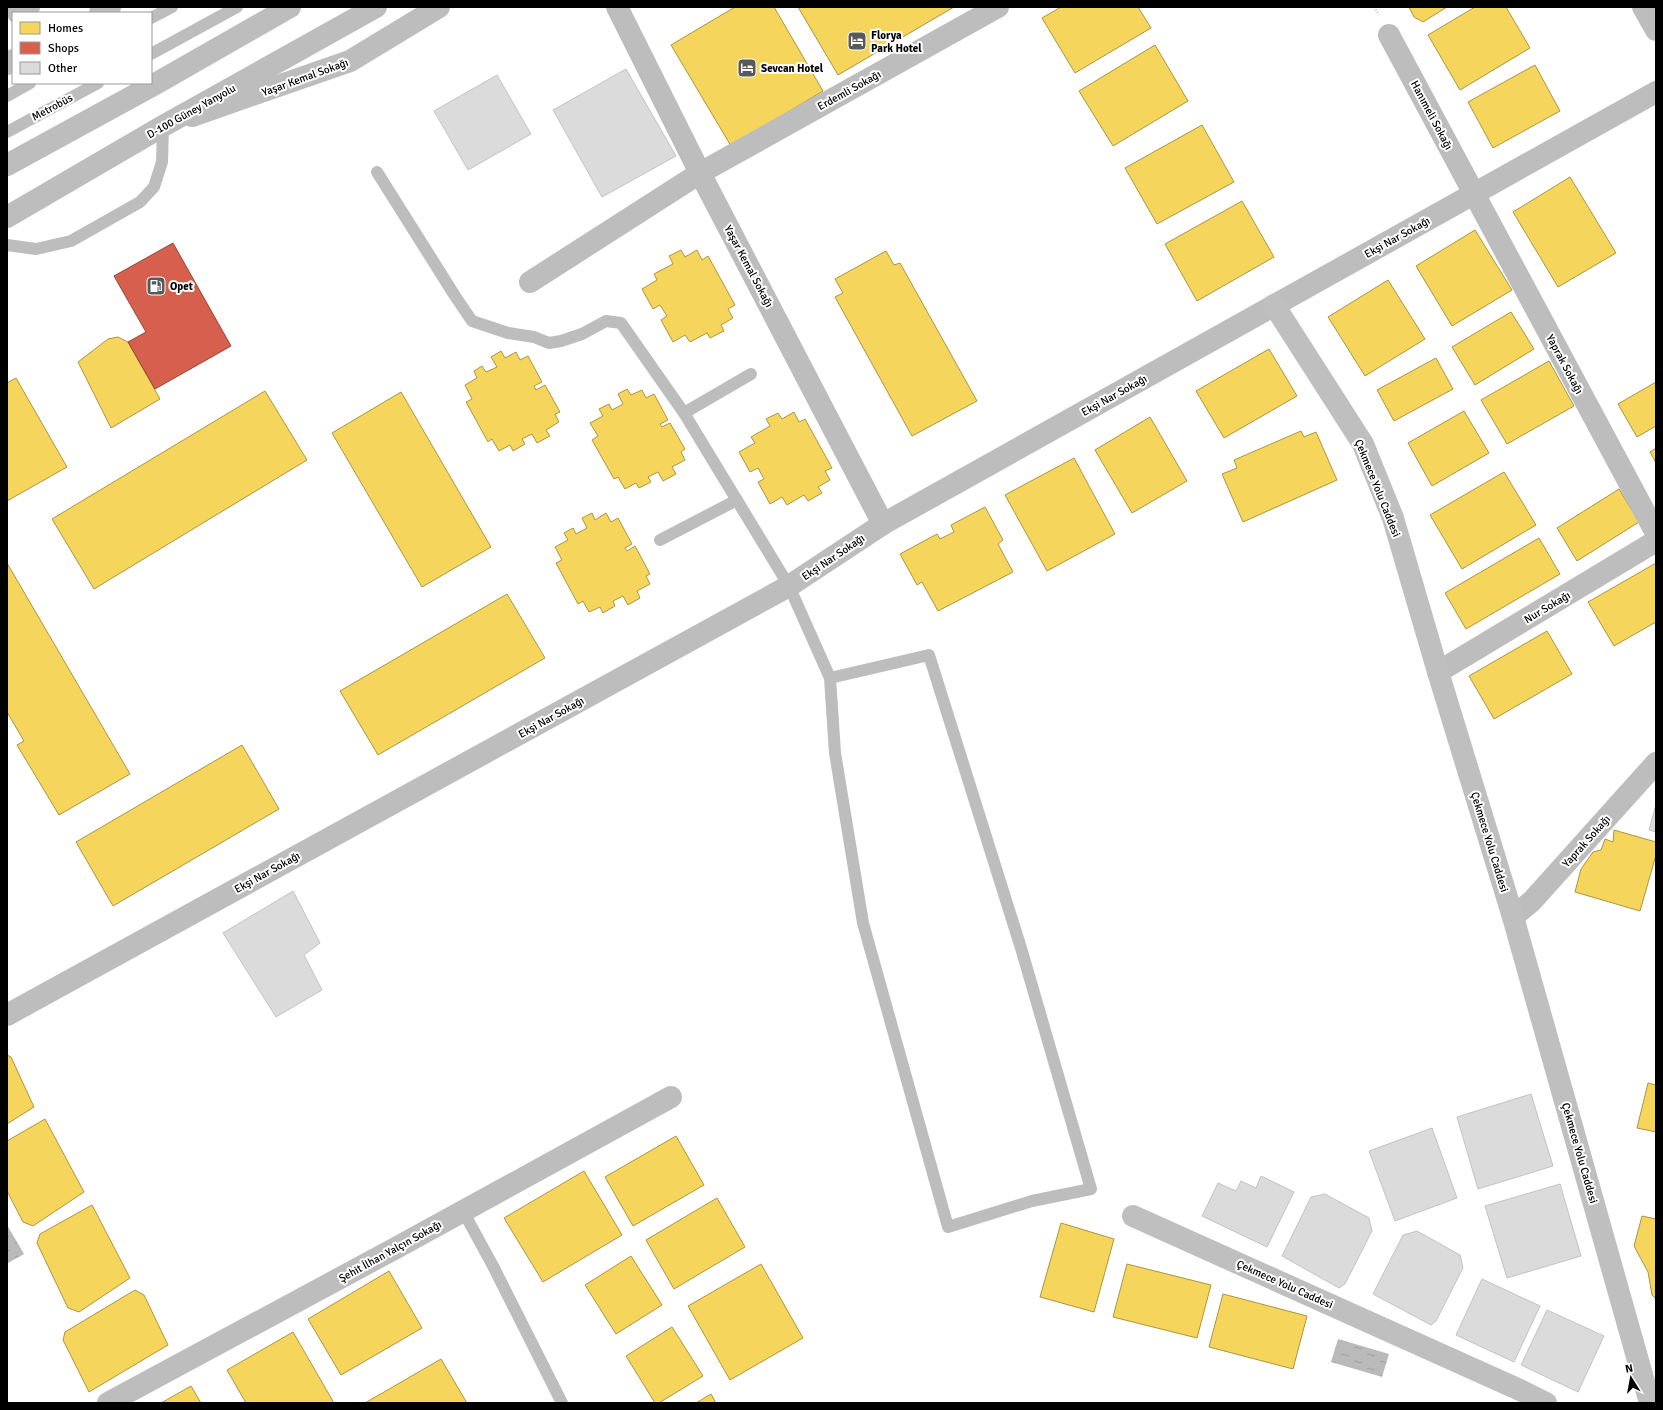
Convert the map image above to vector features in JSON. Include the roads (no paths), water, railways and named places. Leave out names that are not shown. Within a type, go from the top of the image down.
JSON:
[{"type":"main road","points":[[20,12],[29,7]]},
{"type":"main road","points":[[7,165],[157,83],[290,7]]},
{"type":"main road","name":"D-100 Güney Yanyolu","points":[[7,217],[163,126],[376,7]]},
{"type":"main road","name":"Yaşar Kemal Sokağı","points":[[163,126],[314,75],[350,61],[438,7]]},
{"type":"main road","name":"Yaşar Kemal Sokağı","points":[[617,7],[700,174],[883,524]]},
{"type":"main road","name":"Erdemli Sokağı","points":[[530,282],[700,174],[998,7]]},
{"type":"main road","points":[[1643,7],[1656,30]]},
{"type":"main road","name":"Hanımeli Sokağı","points":[[1389,35],[1474,194]]},
{"type":"main road","name":"Ekşi Nar Sokağı","points":[[7,1015],[789,586],[883,524],[1656,92]]},
{"type":"main road","name":"Yaprak Sokağı","points":[[1474,194],[1656,533]]},
{"type":"main road","name":"Çekmece Yolu Caddesi","points":[[1274,305],[1362,444],[1393,518],[1438,672],[1513,916],[1650,1403]]},
{"type":"main road","name":"Nur Sokağı","points":[[1438,672],[1656,541]]},
{"type":"main road","name":"Yaprak Sokağı","points":[[1513,916],[1532,901],[1656,763]]},
{"type":"main road","name":"Şehit İlhan Yalçın Sokağı","points":[[108,1403],[672,1097]]},
{"type":"main road","name":"Çekmece Yolu Caddesi","points":[[1133,1216],[1546,1403]]},
{"type":"lane","points":[[152,17],[172,7]]},
{"type":"lane","points":[[152,53],[237,7]]},
{"type":"lane","points":[[7,96],[28,84]]},
{"type":"lane","name":"Metrobüs","points":[[7,132],[96,84]]},
{"type":"lane","points":[[7,245],[36,249],[70,241],[140,202],[154,187],[162,162],[163,126]]},
{"type":"lane","points":[[378,172],[454,296],[472,321],[508,333],[534,337],[549,342],[561,341],[582,334],[606,321],[621,323],[684,413],[789,586],[830,678],[835,753],[863,923],[948,1227],[1032,1201],[1091,1189],[1021,948],[929,655],[830,678]]},
{"type":"lane","points":[[684,413],[751,374]]},
{"type":"lane","points":[[660,540],[737,500]]},
{"type":"lane","points":[[463,1211],[493,1266],[562,1403]]},
{"type":"water","points":[[7,1225],[24,1254],[8,1263],[7,1262]]},
{"type":"water","points":[[1338,1339],[1389,1354],[1382,1377],[1331,1362]]},
{"type":"place","name":"Florya Park Hotel","points":[[857,41]]},
{"type":"place","name":"Sevcan Hotel","points":[[747,68]]},
{"type":"place","name":"Opet","points":[[156,286]]}]
